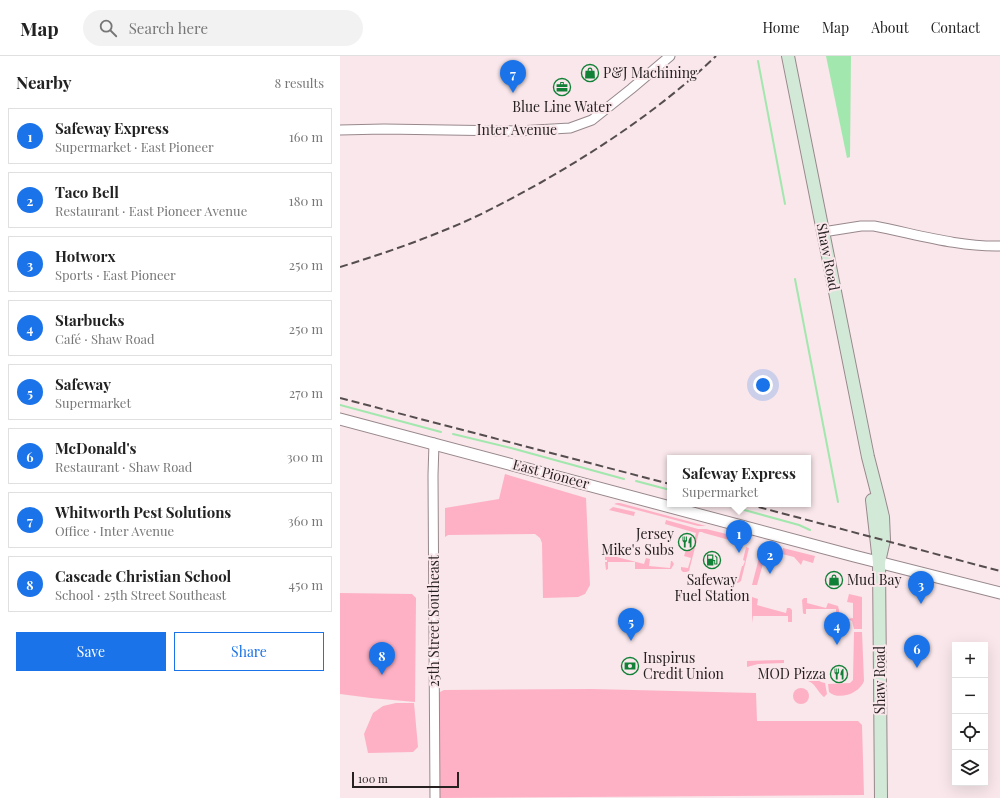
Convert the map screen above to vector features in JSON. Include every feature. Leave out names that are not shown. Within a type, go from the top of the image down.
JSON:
[{"type":"main road","name":"Shaw Road","points":[[788,56],[868,457],[883,517],[884,540],[879,562],[880,798]]},
{"type":"street","name":"Inter Avenue","points":[[340,130],[384,129],[518,131],[570,128],[592,120],[670,56]]},
{"type":"street","points":[[823,232],[861,226],[874,226],[978,246],[1000,246]]},
{"type":"street","name":"East Pioneer","points":[[340,419],[667,506]]},
{"type":"street","name":"25th Street Southeast","points":[[434,443],[435,798]]},
{"type":"street","name":"East Pioneer","points":[[673,507],[879,562]]},
{"type":"street","points":[[879,562],[1000,592]]},
{"type":"shaded area","points":[[826,56],[851,56],[850,157],[847,158]]},
{"type":"shaded area","points":[[505,474],[586,498],[590,585],[585,594],[578,597],[543,598],[542,543],[540,538],[535,534],[448,535],[445,537],[445,508],[499,499]]},
{"type":"shaded area","points":[[617,503],[706,526],[698,526],[614,504]]},
{"type":"shaded area","points":[[613,507],[635,512],[634,516],[609,510]]},
{"type":"shaded area","points":[[666,520],[698,529],[706,529],[743,538],[746,543],[744,544],[699,532],[689,571],[683,572],[681,567],[688,568],[691,558],[684,556],[686,550],[691,551],[696,533],[665,524]]},
{"type":"shaded area","points":[[768,545],[781,548],[779,553],[769,551],[766,553],[757,585],[752,585],[761,550]]},
{"type":"shaded area","points":[[746,547],[749,548],[741,581],[738,583],[730,581],[730,579],[738,581],[745,561],[743,560]]},
{"type":"shaded area","points":[[783,548],[815,556],[813,563],[803,560],[801,565],[794,557],[782,554]]},
{"type":"shaded area","points":[[605,554],[644,564],[646,558],[650,559],[649,566],[670,568],[671,561],[674,564],[671,569],[635,569],[635,562],[608,562],[608,569],[606,570],[605,562],[607,562],[607,560],[605,560]]},
{"type":"shaded area","points":[[340,593],[412,594],[416,598],[415,702],[340,694]]},
{"type":"shaded area","points":[[849,594],[862,597],[862,629],[854,629],[852,621],[847,619],[853,618],[853,603],[847,602]]},
{"type":"shaded area","points":[[752,597],[758,599],[757,605],[786,613],[787,608],[790,608],[792,610],[792,622],[788,622],[788,616],[753,616],[752,623]]},
{"type":"shaded area","points":[[807,598],[807,603],[826,608],[828,603],[838,606],[839,614],[836,615],[836,609],[806,609],[806,614],[804,614],[802,600]]},
{"type":"shaded area","points":[[854,632],[862,632],[864,681],[862,685],[854,692],[843,696],[833,695],[829,692],[828,684],[850,683],[853,680]]},
{"type":"shaded area","points":[[784,660],[784,663],[758,664],[747,667],[747,661]]},
{"type":"shaded area","points":[[805,672],[813,674],[818,680],[825,683],[827,694],[824,697],[813,684],[804,678],[803,676]]},
{"type":"shaded area","points":[[798,688],[804,688],[809,693],[807,702],[804,704],[798,704],[793,699],[793,693]]},
{"type":"shaded area","points":[[592,689],[756,693],[757,721],[858,721],[862,725],[864,795],[438,798],[438,694],[440,692],[444,690]]},
{"type":"shaded area","points":[[396,703],[414,703],[418,747],[413,752],[368,753],[364,734],[373,713],[383,706]]},
{"type":"waterway","points":[[758,61],[785,204]]},
{"type":"waterway","points":[[795,279],[838,502]]},
{"type":"waterway","points":[[340,405],[441,432]]},
{"type":"waterway","points":[[453,434],[511,448],[624,479]]},
{"type":"waterway","points":[[636,481],[667,489]]},
{"type":"waterway","points":[[733,507],[799,525],[810,530]]},
{"type":"railway","points":[[340,267],[406,245],[457,225],[540,183],[587,155],[632,125],[675,92],[716,56]]},
{"type":"railway","points":[[340,398],[667,483]]},
{"type":"railway","points":[[758,507],[1000,571]]},
{"type":"place","name":"P&J Machining","points":[[590,73]]},
{"type":"place","name":"Blue Line Water","points":[[562,87]]},
{"type":"place","name":"Whitworth Pest Solutions","points":[[513,93]]},
{"type":"place","name":"Jersey Mike's Subs","points":[[687,542]]},
{"type":"place","name":"Safeway Express","points":[[739,553]]},
{"type":"place","name":"Safeway Fuel Station","points":[[712,560]]},
{"type":"place","name":"Taco Bell","points":[[770,574]]},
{"type":"place","name":"Mud Bay","points":[[834,580]]},
{"type":"place","name":"Hotworx","points":[[921,604]]},
{"type":"place","name":"Safeway","points":[[631,641]]},
{"type":"place","name":"Starbucks","points":[[837,645]]},
{"type":"place","name":"Inspirus Credit Union","points":[[630,666]]},
{"type":"place","name":"McDonald's","points":[[917,668]]},
{"type":"place","name":"MOD Pizza","points":[[839,674]]},
{"type":"place","name":"Cascade Christian School","points":[[382,675]]}]
